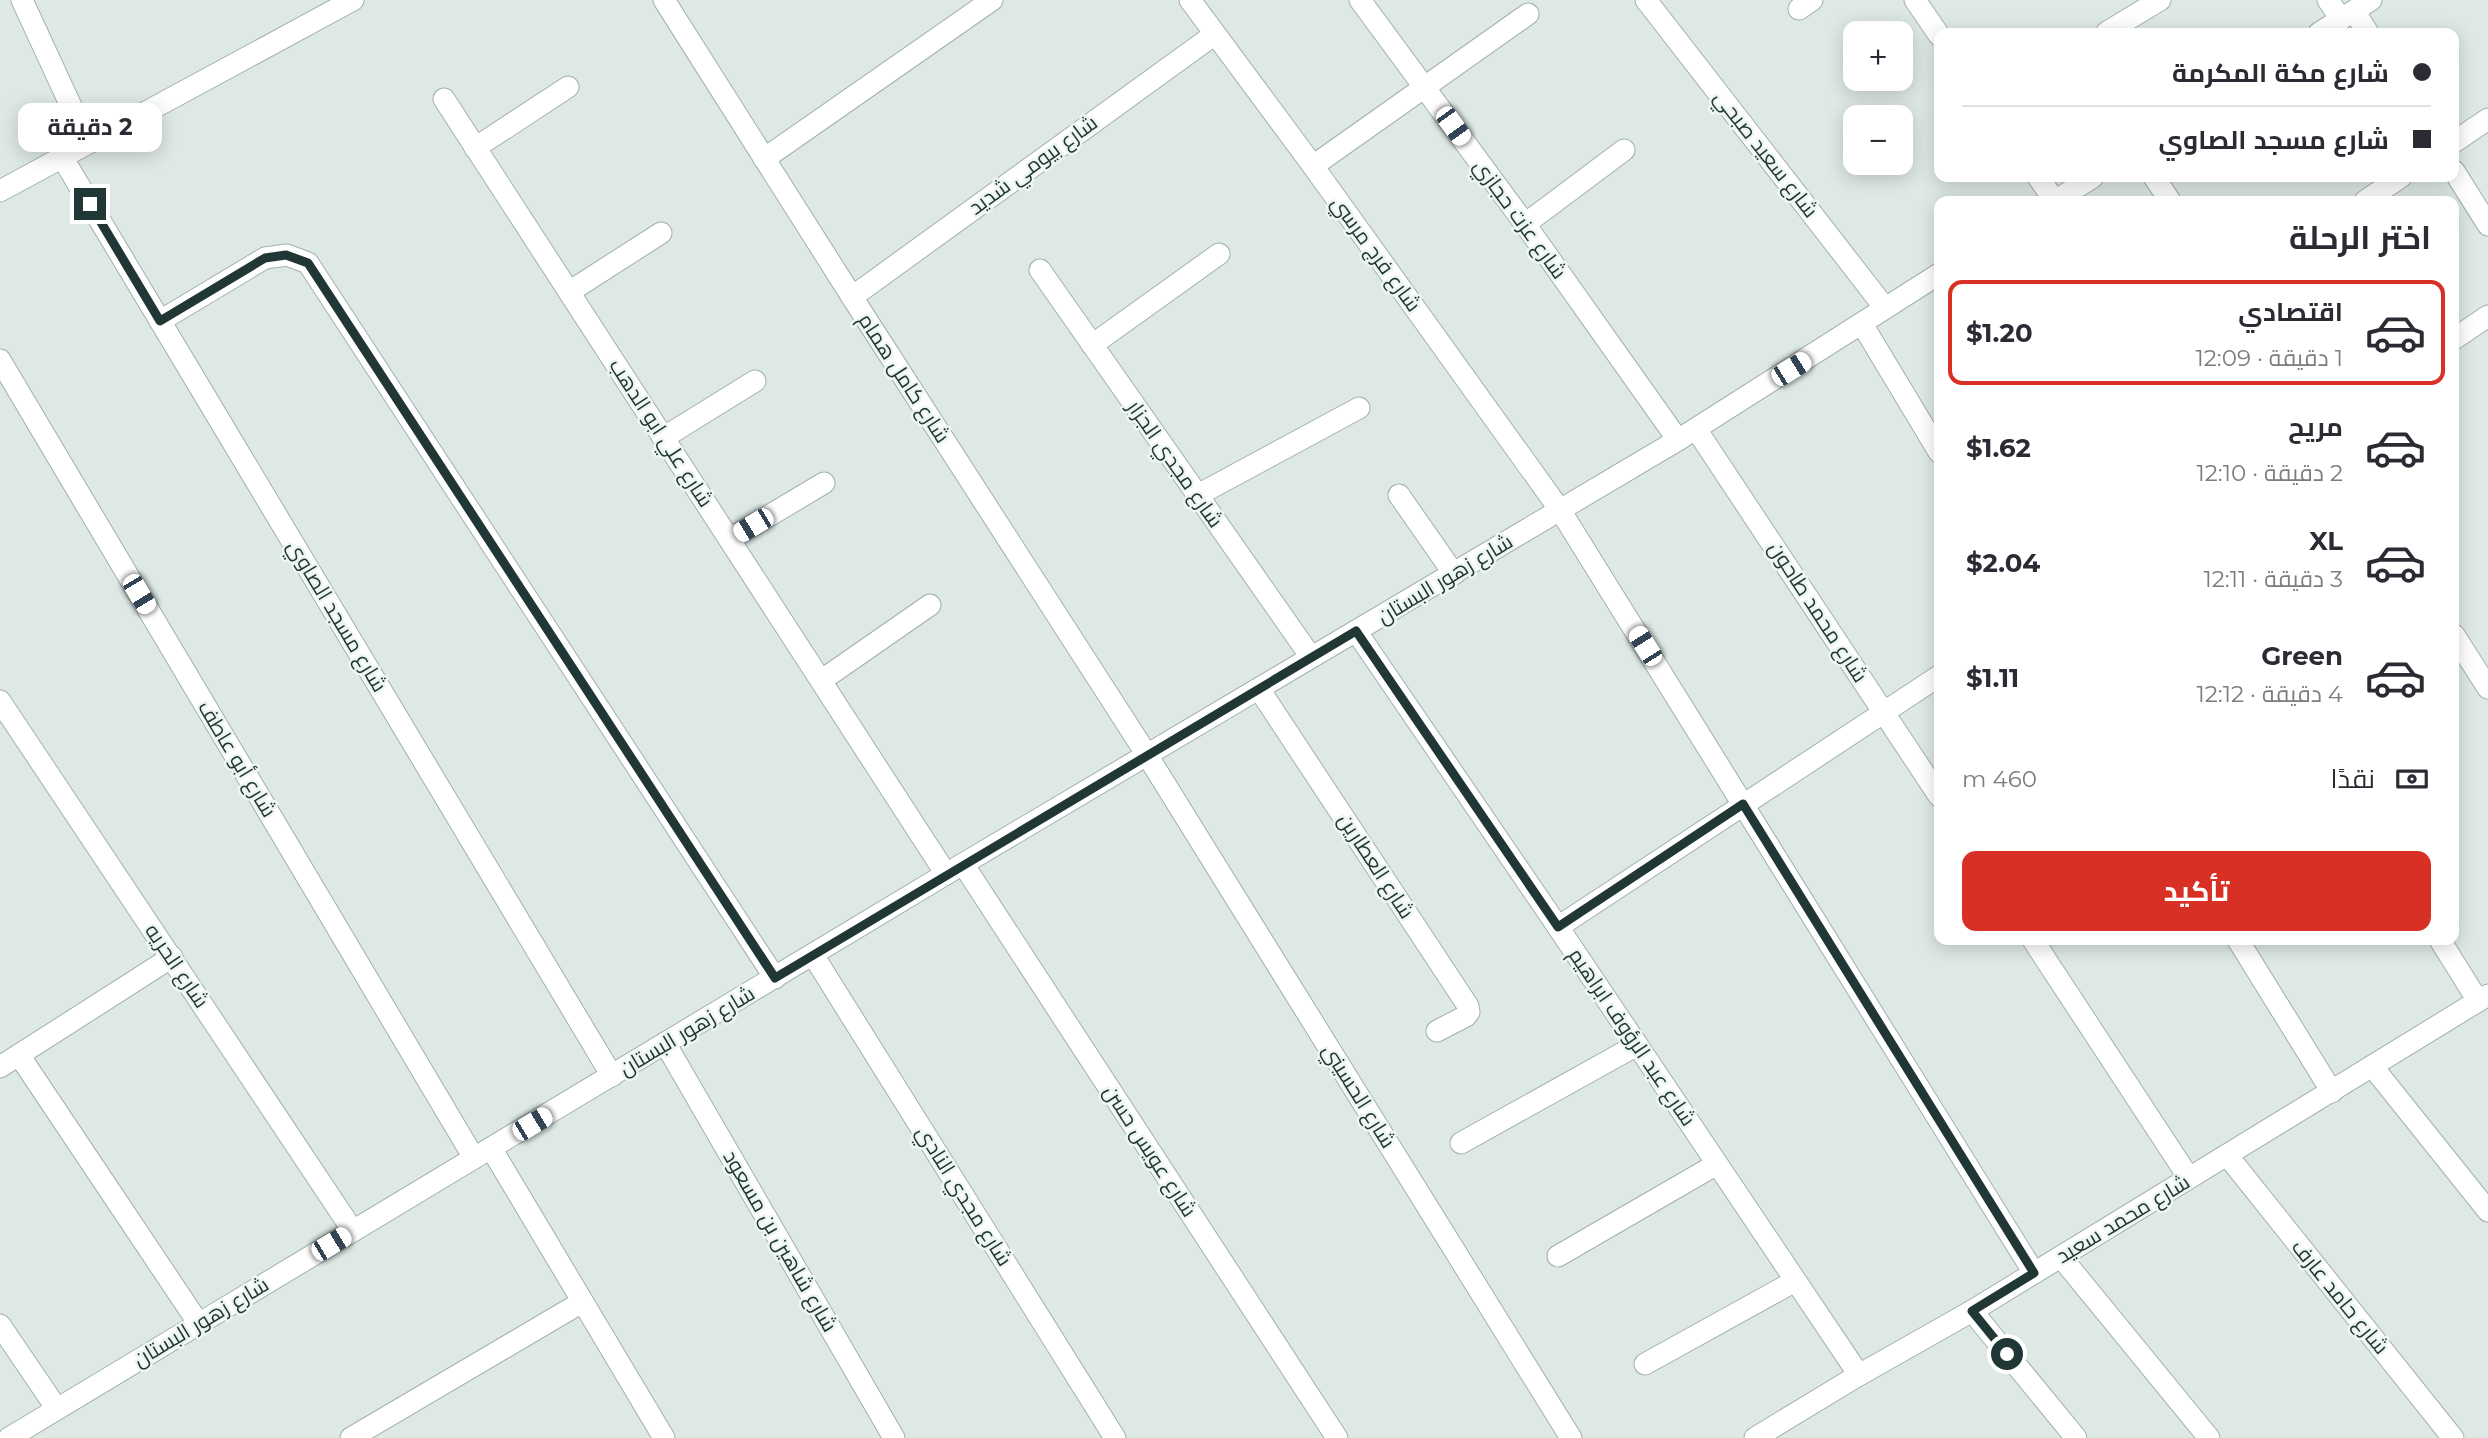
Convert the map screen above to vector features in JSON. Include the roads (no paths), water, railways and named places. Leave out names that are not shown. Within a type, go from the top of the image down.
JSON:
[{"type":"street","points":[[22,0],[88,143]]},
{"type":"street","points":[[0,191],[353,0]]},
{"type":"street","points":[[764,159],[992,0]]},
{"type":"street","name":"شارع فرج مرسي","points":[[1190,0],[1560,510],[2034,1273]]},
{"type":"street","name":"شارع عزت حجازي","points":[[1360,0],[1525,224],[1678,440]]},
{"type":"street","name":"شارع سعيد صبحي","points":[[1646,0],[1885,309]]},
{"type":"street","points":[[1915,0],[1935,28]]},
{"type":"street","points":[[2114,28],[2160,0]]},
{"type":"street","points":[[2328,0],[2355,10],[2365,28]]},
{"type":"street","name":"شارع كامل همام","points":[[673,3],[764,159],[1147,755]]},
{"type":"street","points":[[2327,28],[2355,10]]},
{"type":"street","points":[[1313,166],[1528,14]]},
{"type":"street","name":"شارع بيومي شديد","points":[[852,297],[1215,34]]},
{"type":"street","points":[[475,148],[568,87]]},
{"type":"street","name":"شارع علي ابو الدهب","points":[[444,99],[822,680],[955,869]]},
{"type":"street","points":[[2459,139],[2488,119]]},
{"type":"street","points":[[1525,224],[1624,150]]},
{"type":"street","name":"شارع مسجد الصاوي","points":[[62,157],[612,1076]]},
{"type":"street","points":[[2459,179],[2488,225]]},
{"type":"street","points":[[2063,196],[2085,182]]},
{"type":"street","points":[[2373,196],[2394,182]]},
{"type":"street","points":[[569,292],[660,233]]},
{"type":"street","points":[[1092,345],[1219,254]]},
{"type":"street","points":[[160,321],[265,258],[286,255],[308,263],[775,978]]},
{"type":"street","name":"شارع مجدي الجزار","points":[[1040,270],[1311,657]]},
{"type":"street","name":"شارع زهور البستان","points":[[9,1438],[955,869],[1678,440],[1934,277]]},
{"type":"street","points":[[2459,336],[2488,316]]},
{"type":"street","points":[[1862,324],[1934,444]]},
{"type":"street","name":"شارع أبو عاطف","points":[[0,359],[483,1153],[582,1302],[664,1438]]},
{"type":"street","points":[[663,438],[755,381]]},
{"type":"street","points":[[1196,496],[1359,408]]},
{"type":"street","name":"شارع محمد طاحون","points":[[1696,429],[1934,788]]},
{"type":"street","points":[[730,539],[824,483]]},
{"type":"street","points":[[1399,495],[1454,574]]},
{"type":"street","points":[[822,680],[930,606]]},
{"type":"street","name":"شارع عبد الرؤوف ابراهيم","points":[[1356,631],[1859,1375]]},
{"type":"street","points":[[2459,643],[2488,688]]},
{"type":"street","points":[[1558,927],[1934,679]]},
{"type":"street","name":"شارع العطارين","points":[[1259,689],[1468,1006],[1469,1012],[1466,1016],[1437,1031]]},
{"type":"street","name":"شارع الحريه","points":[[0,701],[353,1231]]},
{"type":"street","name":"شارع الحسيني","points":[[1147,755],[1572,1438]]},
{"type":"street","name":"شارع عويس حسن","points":[[955,869],[1337,1438]]},
{"type":"street","points":[[2036,945],[2189,1178]]},
{"type":"street","points":[[2241,945],[2332,1092]]},
{"type":"street","points":[[2444,945],[2483,998]]},
{"type":"street","name":"شارع مجدي النادي","points":[[813,955],[1115,1438]]},
{"type":"street","points":[[0,1067],[172,957]]},
{"type":"street","name":"شارع محمد سعيد","points":[[1755,1438],[1972,1311],[2483,998]]},
{"type":"street","name":"شارع شاهين بن مسعود","points":[[666,1043],[894,1438]]},
{"type":"street","points":[[1461,1143],[1637,1045]]},
{"type":"street","points":[[19,1055],[199,1324]]},
{"type":"street","points":[[2372,1066],[2488,1211]]},
{"type":"street","name":"شارع حامد عارف","points":[[2227,1155],[2453,1438]]},
{"type":"street","points":[[1558,1256],[1717,1164]]},
{"type":"street","points":[[2061,1257],[2208,1438]]},
{"type":"street","points":[[1645,1364],[1795,1280]]},
{"type":"street","points":[[351,1438],[582,1302]]},
{"type":"street","points":[[1972,1311],[2076,1438]]},
{"type":"street","points":[[0,1325],[57,1409]]}]
